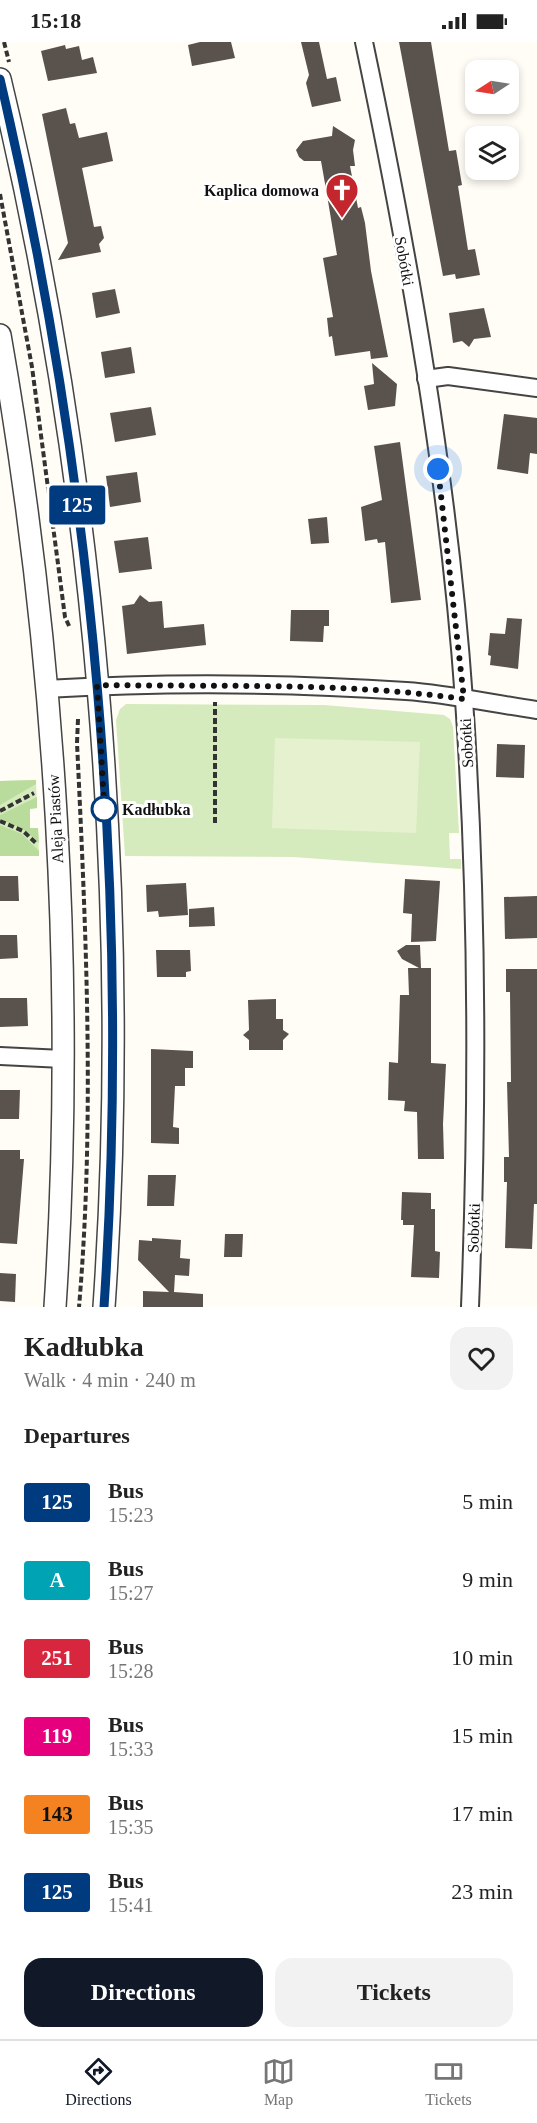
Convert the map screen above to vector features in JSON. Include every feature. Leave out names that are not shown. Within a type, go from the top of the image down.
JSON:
[{"type":"street","name":"Sobótki","points":[[364,42],[387,152],[426,379],[447,536],[464,699],[476,923],[476,1149],[470,1307]]},
{"type":"street","points":[[0,79],[55,350],[78,508],[97,685],[109,902],[113,1037],[109,1230],[104,1307]]},
{"type":"street","name":"Aleja Piastów","points":[[0,335],[26,504],[53,789],[61,949],[63,1059],[55,1307]]},
{"type":"street","points":[[426,379],[448,376],[537,388]]},
{"type":"street","points":[[45,689],[97,685],[265,686],[396,690],[537,710]]},
{"type":"street","points":[[0,1056],[63,1059]]},
{"type":"path","points":[[215,701],[215,823]]},
{"type":"path","points":[[0,810],[41,790],[53,789]]},
{"type":"path","points":[[0,821],[23,831],[44,850]]},
{"type":"green space","points":[[126,704],[324,705],[444,715],[450,719],[453,727],[459,833],[449,833],[450,859],[461,859],[461,869],[293,857],[125,856],[116,720],[120,709]]},
{"type":"green space","points":[[275,738],[420,742],[416,833],[272,828]]},
{"type":"green space","points":[[36,780],[37,808],[30,809],[30,828],[38,828],[39,856],[0,856],[0,781]]},
{"type":"green space","points":[[36,780],[36,784],[0,805],[0,781]]},
{"type":"green space","points":[[37,797],[37,808],[30,809],[30,828],[38,828],[39,843],[23,829],[0,819],[0,815]]},
{"type":"green space","points":[[0,825],[22,834],[39,851],[39,856],[0,856]]},
{"type":"building","points":[[200,42],[231,42],[235,58],[192,66],[188,45]]},
{"type":"building","points":[[301,42],[319,42],[327,79],[336,77],[341,101],[312,107],[306,83],[309,75]]},
{"type":"building","points":[[399,42],[431,42],[449,151],[456,150],[462,185],[458,186],[468,250],[475,249],[480,275],[456,279],[455,274],[443,276]]},
{"type":"building","points":[[65,45],[66,49],[79,46],[82,60],[93,57],[97,73],[48,81],[41,51]]},
{"type":"building","points":[[66,108],[70,124],[75,123],[79,138],[107,132],[113,161],[82,168],[94,227],[101,226],[104,238],[99,244],[101,252],[58,260],[68,243],[42,114]]},
{"type":"building","points":[[333,126],[355,140],[353,150],[355,166],[350,166],[358,208],[361,207],[365,223],[371,271],[388,357],[371,359],[370,351],[335,356],[332,336],[329,337],[327,318],[333,317],[323,258],[337,255],[321,161],[304,161],[296,150],[303,141],[332,136]]},
{"type":"building","points":[[115,289],[120,313],[96,318],[92,293]]},
{"type":"building","points":[[484,308],[491,337],[474,339],[469,347],[462,341],[453,343],[449,313]]},
{"type":"building","points":[[131,347],[135,373],[105,378],[101,352]]},
{"type":"building","points":[[372,363],[397,384],[395,406],[368,410],[364,386],[374,384]]},
{"type":"building","points":[[151,407],[156,435],[115,442],[110,413]]},
{"type":"building","points":[[504,414],[537,418],[537,454],[530,453],[528,474],[497,469]]},
{"type":"building","points":[[400,442],[421,600],[391,603],[385,542],[378,543],[377,539],[365,541],[361,507],[382,500],[374,446]]},
{"type":"building","points":[[137,472],[141,502],[110,507],[106,476]]},
{"type":"building","points":[[327,517],[329,543],[311,544],[308,519]]},
{"type":"building","points":[[148,537],[152,569],[119,573],[114,541]]},
{"type":"building","points":[[140,595],[149,602],[162,601],[164,628],[204,624],[206,645],[127,654],[122,606],[134,604]]},
{"type":"building","points":[[291,610],[329,610],[329,626],[324,626],[323,642],[290,641]]},
{"type":"building","points":[[507,618],[522,619],[518,669],[490,665],[491,656],[488,655],[490,633],[505,634]]},
{"type":"building","points":[[497,744],[525,745],[524,778],[496,777]]},
{"type":"building","points":[[0,876],[18,876],[19,901],[0,901]]},
{"type":"building","points":[[405,879],[440,881],[436,941],[411,942],[412,914],[403,913]]},
{"type":"building","points":[[186,883],[188,915],[159,917],[158,911],[147,912],[146,885]]},
{"type":"building","points":[[537,896],[537,938],[505,939],[504,897]]},
{"type":"building","points":[[214,907],[215,926],[189,927],[189,909]]},
{"type":"building","points":[[0,935],[17,935],[18,958],[0,959]]},
{"type":"building","points":[[406,945],[420,945],[421,968],[431,968],[431,1063],[446,1064],[444,1159],[418,1159],[417,1112],[404,1111],[405,1101],[388,1100],[389,1062],[398,1063],[400,995],[409,995],[408,968],[419,968],[402,959],[397,951]]},
{"type":"building","points":[[156,950],[190,950],[191,971],[186,972],[186,977],[157,977]]},
{"type":"building","points":[[506,969],[537,969],[537,1204],[534,1204],[532,1249],[505,1248],[507,1182],[504,1182],[504,1157],[509,1157],[507,1082],[511,1082],[510,992],[506,992]]},
{"type":"building","points":[[0,998],[27,998],[28,1026],[0,1027]]},
{"type":"building","points":[[276,999],[276,1019],[283,1019],[283,1030],[289,1034],[283,1040],[283,1050],[249,1050],[249,1040],[243,1035],[249,1030],[248,1000]]},
{"type":"building","points":[[151,1049],[193,1051],[193,1068],[185,1068],[185,1086],[175,1086],[173,1127],[179,1128],[179,1144],[151,1143]]},
{"type":"building","points":[[0,1090],[20,1090],[19,1119],[0,1119]]},
{"type":"building","points":[[0,1150],[20,1150],[20,1159],[24,1159],[17,1244],[0,1243]]},
{"type":"building","points":[[148,1175],[176,1175],[174,1206],[147,1206]]},
{"type":"building","points":[[402,1192],[431,1193],[431,1209],[435,1209],[435,1251],[440,1252],[439,1278],[411,1277],[414,1225],[403,1225],[403,1220],[401,1220]]},
{"type":"building","points":[[225,1234],[243,1234],[242,1257],[224,1257]]},
{"type":"building","points":[[152,1238],[181,1240],[180,1258],[190,1259],[189,1276],[175,1275],[174,1292],[203,1294],[203,1307],[143,1307],[143,1291],[169,1292],[138,1260],[139,1240],[152,1241]]},
{"type":"building","points":[[0,1273],[16,1274],[15,1302],[0,1301]]},
{"type":"bus line","name":"125","points":[[0,79],[55,350],[78,508],[97,685],[109,902],[113,1037],[109,1230],[104,1307]]},
{"type":"place","name":"Kaplica domowa","points":[[342,219]]},
{"type":"place","name":"Kadłubka","points":[[104,809]]},
{"type":"route","points":[[104,809],[105,818],[97,685],[265,686],[408,691],[464,699],[438,469]]}]
